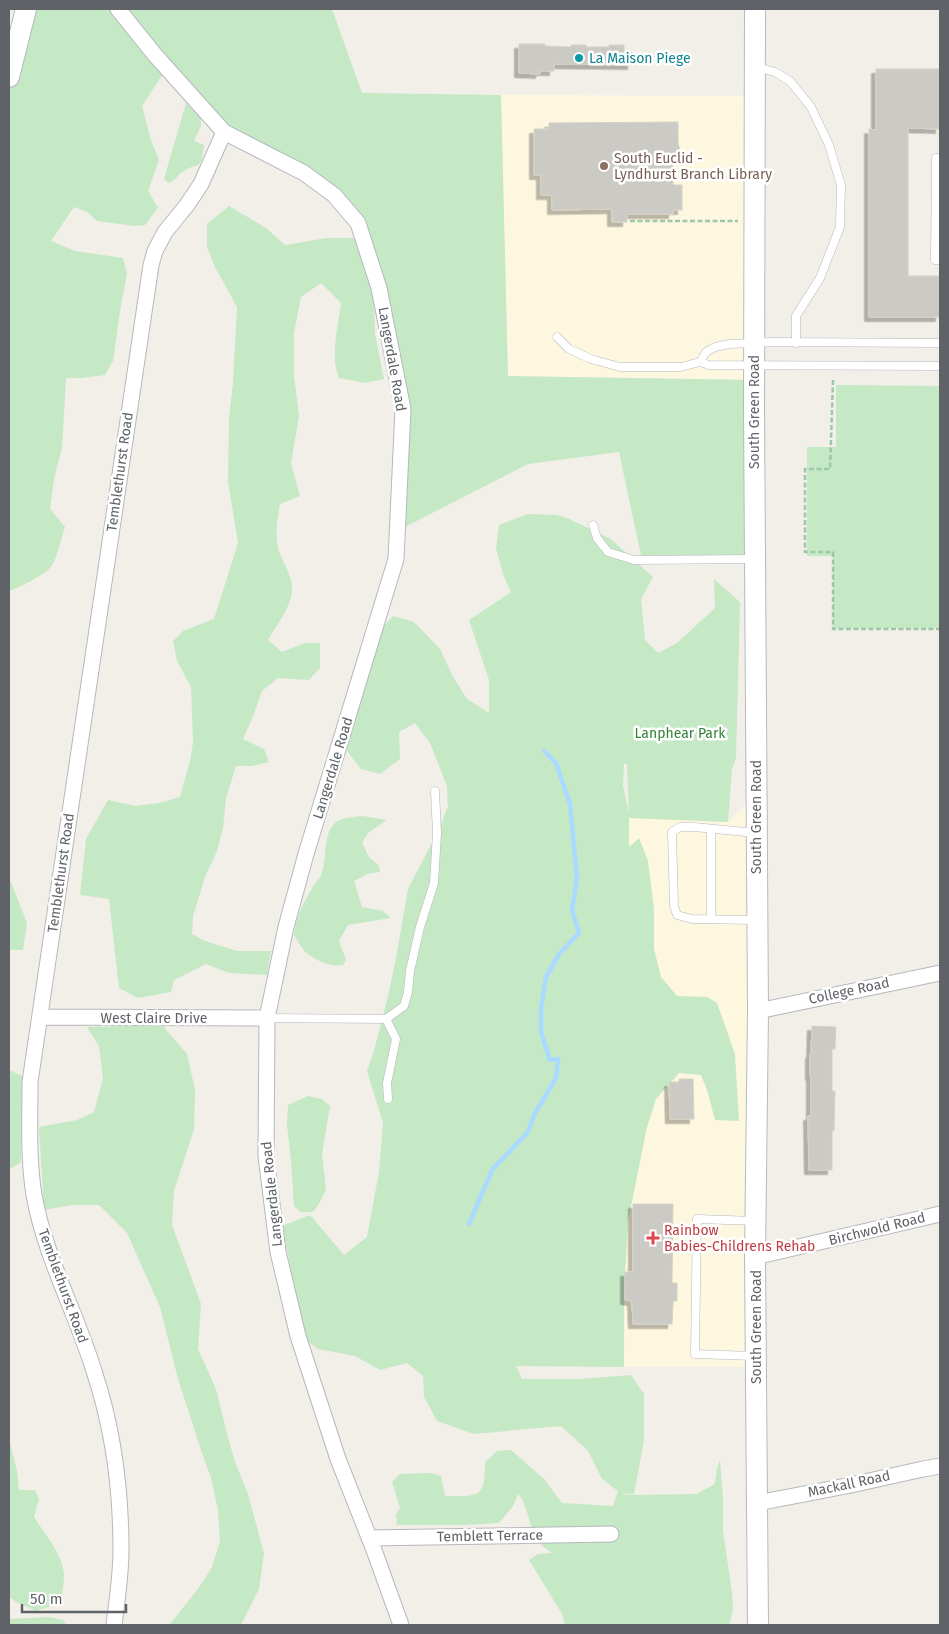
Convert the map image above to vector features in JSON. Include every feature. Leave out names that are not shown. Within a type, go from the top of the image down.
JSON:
[{"type":"main road","points":[[9,77],[26,9]]},
{"type":"main road","name":"South Green Road","points":[[755,9],[754,365],[758,1011],[755,1257],[758,1625]]},
{"type":"street","name":"Langerdale Road","points":[[118,9],[224,132],[304,173],[334,195],[358,223],[379,288],[403,409],[396,559],[286,926],[267,1018],[266,1156],[278,1252],[298,1336],[338,1459],[370,1538],[401,1625]]},
{"type":"street","name":"Temblethurst Road","points":[[114,1625],[121,1551],[115,1461],[107,1417],[94,1370],[51,1259],[34,1197],[30,1166],[30,1082],[151,265],[155,251],[165,232],[201,184],[224,132]]},
{"type":"street","name":"College Road","points":[[758,1011],[923,975],[940,973]]},
{"type":"street","name":"West Claire Drive","points":[[40,1017],[267,1018]]},
{"type":"street","name":"Birchwold Road","points":[[755,1257],[940,1214]]},
{"type":"street","name":"Mackall Road","points":[[757,1502],[940,1466]]},
{"type":"street","name":"Temblett Terrace","points":[[370,1538],[611,1534]]},
{"type":"lane","points":[[755,66],[775,72],[790,81],[811,107],[829,145],[841,185],[840,227],[820,278],[796,316],[796,343]]},
{"type":"lane","points":[[940,158],[936,158],[935,260],[940,260]]},
{"type":"lane","points":[[557,337],[569,349],[591,359],[620,367],[682,367],[700,362],[708,366],[940,366]]},
{"type":"lane","points":[[700,362],[706,352],[715,347],[729,344],[940,343]]},
{"type":"lane","points":[[593,525],[597,538],[608,552],[634,560],[755,559]]},
{"type":"lane","points":[[267,1018],[386,1019],[404,1006],[420,927],[434,884],[437,833],[436,792]]},
{"type":"lane","points":[[757,833],[680,827],[672,832],[674,906],[677,915],[692,919],[757,920]]},
{"type":"lane","points":[[711,829],[711,919]]},
{"type":"lane","points":[[386,1019],[396,1039],[387,1083],[388,1099]]},
{"type":"lane","points":[[756,1221],[697,1219],[695,1354],[756,1356]]},
{"type":"path","points":[[630,221],[739,221]]},
{"type":"path","points":[[833,380],[830,469],[805,469],[805,552],[833,552],[834,629],[940,629]]},
{"type":"shaded area","points":[[501,95],[755,96],[754,380],[508,376]]},
{"type":"shaded area","points":[[756,794],[756,1367],[624,1367],[629,818],[728,822]]},
{"type":"green space","points":[[26,9],[332,9],[362,93],[501,95],[508,376],[754,380],[755,559],[642,560],[619,452],[528,464],[397,531],[403,409],[358,223],[334,195],[224,132],[167,68],[142,106],[151,140],[159,160],[148,191],[158,208],[145,225],[134,226],[97,221],[87,212],[74,207],[51,241],[75,251],[123,258],[127,274],[113,361],[105,375],[66,378],[62,448],[54,479],[50,509],[65,527],[57,554],[47,571],[9,591],[9,77]]},
{"type":"green space","points":[[186,103],[201,118],[201,126],[194,141],[204,145],[202,160],[198,165],[187,169],[169,183],[164,179]]},
{"type":"green space","points":[[229,206],[266,228],[285,245],[327,238],[356,238],[374,299],[375,334],[384,379],[365,383],[339,378],[336,370],[335,351],[341,303],[321,283],[301,297],[294,333],[294,376],[299,416],[291,463],[300,496],[280,504],[277,529],[278,548],[290,577],[292,591],[286,610],[268,640],[282,652],[305,643],[320,643],[320,668],[309,680],[278,678],[262,691],[243,739],[264,749],[269,762],[252,766],[236,766],[226,798],[223,828],[217,851],[205,877],[193,916],[192,934],[205,941],[237,951],[271,951],[267,975],[229,973],[206,964],[174,980],[171,992],[138,998],[119,988],[109,899],[80,895],[86,839],[108,800],[135,806],[159,803],[180,797],[190,761],[193,742],[191,687],[177,661],[173,641],[183,631],[214,619],[238,543],[228,482],[229,418],[237,307],[215,267],[207,247],[207,224]]},
{"type":"green space","points":[[836,385],[940,386],[940,628],[833,628],[833,556],[807,556],[807,447],[836,447]]},
{"type":"green space","name":"Lanphear Park","points":[[528,514],[557,515],[611,539],[653,577],[641,599],[645,640],[658,653],[677,643],[715,608],[714,579],[740,602],[736,758],[732,769],[728,822],[629,818],[629,847],[639,838],[648,861],[654,909],[654,949],[661,977],[677,996],[707,997],[717,1003],[735,1054],[739,1121],[715,1120],[701,1075],[679,1073],[656,1099],[647,1127],[628,1222],[624,1293],[624,1367],[516,1366],[522,1379],[580,1379],[631,1375],[644,1394],[644,1440],[634,1494],[621,1493],[628,1495],[697,1494],[715,1484],[720,1460],[723,1531],[733,1610],[729,1625],[565,1625],[562,1614],[529,1560],[538,1554],[552,1553],[535,1537],[525,1506],[518,1494],[513,1506],[499,1523],[397,1525],[396,1515],[400,1508],[392,1482],[400,1474],[431,1473],[441,1476],[445,1496],[473,1495],[478,1493],[484,1483],[485,1462],[497,1451],[511,1450],[544,1479],[562,1503],[613,1506],[618,1491],[602,1479],[588,1451],[561,1426],[474,1434],[437,1421],[424,1397],[423,1376],[407,1363],[380,1370],[355,1356],[318,1349],[305,1339],[282,1226],[310,1215],[344,1255],[367,1237],[379,1172],[383,1123],[367,1071],[388,996],[408,889],[437,833],[448,807],[447,786],[430,743],[415,723],[399,732],[400,759],[380,774],[361,769],[346,750],[383,627],[393,616],[414,622],[440,649],[452,675],[467,699],[489,713],[489,680],[469,620],[511,592],[503,574],[496,548],[499,525]],"holes":[[[624,763],[627,765],[629,813],[623,786]]]},
{"type":"green space","points":[[363,816],[387,820],[368,833],[362,843],[369,857],[379,866],[380,872],[367,874],[354,881],[362,907],[383,911],[391,918],[348,925],[339,941],[346,960],[343,965],[324,963],[304,950],[294,935],[295,928],[304,903],[324,867],[328,834],[334,824],[340,820]]},
{"type":"green space","points":[[9,882],[11,882],[27,923],[23,950],[9,950]]},
{"type":"green space","points":[[162,1025],[187,1054],[195,1090],[194,1129],[174,1191],[172,1225],[201,1304],[198,1349],[216,1389],[235,1462],[248,1494],[264,1553],[259,1589],[241,1625],[169,1625],[198,1589],[212,1567],[220,1541],[218,1510],[211,1478],[178,1379],[160,1307],[127,1233],[99,1205],[72,1205],[44,1210],[39,1127],[77,1120],[94,1112],[103,1079],[99,1046],[87,1027]]},
{"type":"green space","points":[[9,1070],[22,1076],[21,1162],[9,1170]]},
{"type":"green space","points":[[308,1096],[322,1099],[330,1106],[322,1154],[326,1189],[313,1212],[301,1212],[294,1206],[287,1125],[288,1105]]},
{"type":"green space","points":[[9,1439],[17,1471],[19,1490],[35,1490],[39,1499],[34,1517],[53,1545],[63,1568],[64,1583],[60,1603],[36,1611],[9,1597]]},
{"type":"green space","points":[[49,1617],[63,1620],[66,1625],[9,1625],[9,1619]]},
{"type":"building","points":[[519,44],[571,47],[571,45],[609,47],[609,45],[624,45],[624,52],[632,52],[632,65],[554,64],[554,71],[540,71],[540,74],[519,73]]},
{"type":"building","points":[[876,69],[940,69],[940,129],[908,128],[908,276],[940,276],[940,317],[869,317],[869,129],[876,130]]},
{"type":"building","name":"South Euclid - Lyndhurst Branch Library","points":[[678,122],[680,150],[673,157],[673,185],[682,185],[682,210],[673,210],[673,214],[627,214],[627,222],[612,222],[612,209],[552,210],[552,195],[541,195],[541,175],[534,175],[534,129],[549,129],[549,123]]},
{"type":"building","points":[[812,1026],[836,1027],[835,1049],[832,1049],[832,1091],[835,1091],[832,1170],[809,1170],[808,1116],[811,1116],[810,1054]]},
{"type":"building","points":[[679,1079],[693,1079],[694,1119],[670,1119],[669,1082],[679,1082]]},
{"type":"building","name":"Rainbow Babies-Childrens Rehab","points":[[633,1204],[673,1204],[672,1283],[677,1283],[677,1301],[673,1301],[672,1324],[633,1324],[632,1301],[625,1300],[625,1272],[633,1272]]},
{"type":"waterway","points":[[469,1224],[492,1170],[528,1132],[535,1113],[556,1078],[558,1059],[550,1060],[541,1032],[541,1008],[546,977],[560,953],[579,933],[572,910],[577,878],[570,804],[556,763],[544,751]]},
{"type":"place","name":"La Maison Piege","points":[[579,58]]},
{"type":"place","name":"South Euclid - Lyndhurst Branch Library","points":[[604,166]]},
{"type":"place","name":"Rainbow Babies-Childrens Rehab","points":[[653,1238]]}]
